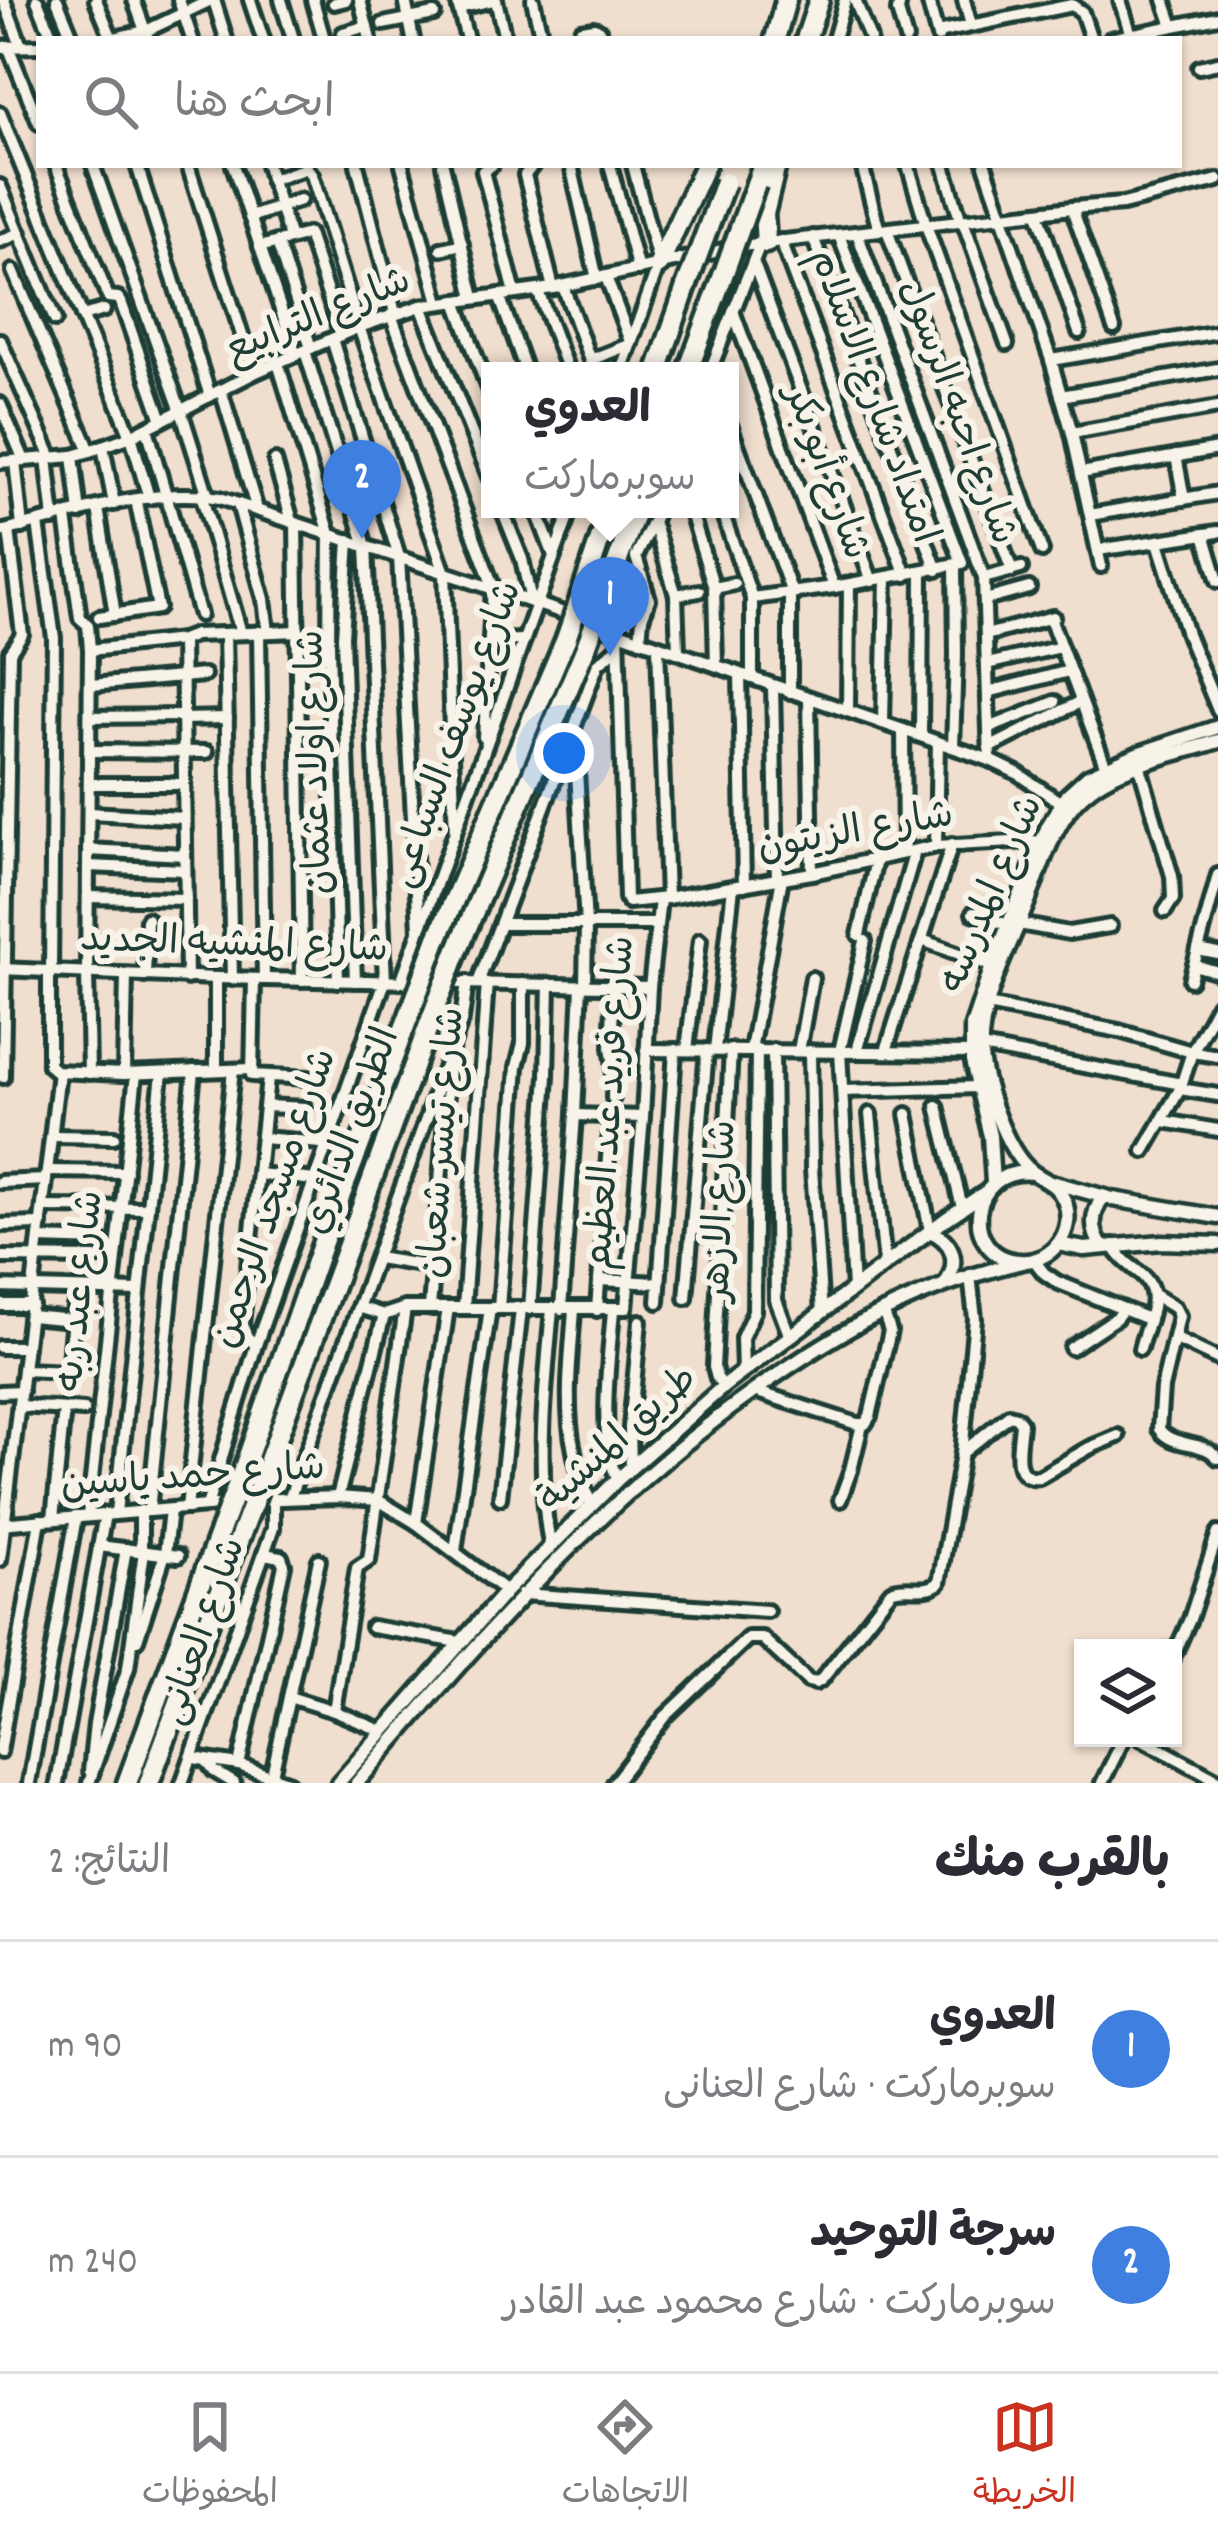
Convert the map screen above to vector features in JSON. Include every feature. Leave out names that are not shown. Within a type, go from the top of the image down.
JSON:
[{"type":"highway","points":[[776,36],[786,0]]},
{"type":"highway","points":[[807,36],[819,0]]},
{"type":"highway","points":[[659,265],[704,168]]},
{"type":"highway","points":[[769,242],[764,221],[775,168]]},
{"type":"highway","points":[[660,362],[728,173]]},
{"type":"highway","points":[[691,362],[760,175]]},
{"type":"highway","name":"الطريق الدائري","points":[[140,1779],[231,1531],[245,1465],[324,1239],[410,1013],[428,935],[566,639],[607,518]]},
{"type":"highway","name":"الطريق الدائري","points":[[231,1531],[266,1471],[458,949],[586,647],[648,518]]},
{"type":"street","points":[[4,0],[10,46],[36,116]]},
{"type":"street","points":[[38,0],[52,36]]},
{"type":"street","points":[[58,0],[72,36]]},
{"type":"street","points":[[96,0],[110,36]]},
{"type":"street","points":[[134,0],[147,35],[182,6],[213,0],[225,36]]},
{"type":"street","points":[[250,0],[262,36]]},
{"type":"street","points":[[281,0],[292,36]]},
{"type":"street","points":[[313,0],[322,36]]},
{"type":"street","points":[[343,32],[369,33],[360,0]]},
{"type":"street","points":[[404,0],[412,36]]},
{"type":"street","points":[[466,36],[458,4],[495,0],[504,36]]},
{"type":"street","points":[[532,0],[541,36]]},
{"type":"street","points":[[835,36],[845,0]]},
{"type":"street","points":[[855,0],[869,36]]},
{"type":"street","points":[[900,0],[905,36]]},
{"type":"street","points":[[928,0],[938,36],[1072,5],[1080,8],[1089,36]]},
{"type":"street","points":[[964,0],[971,25]]},
{"type":"street","points":[[1120,0],[1131,35]]},
{"type":"street","points":[[1165,0],[1173,26]]},
{"type":"street","points":[[182,6],[191,36]]},
{"type":"street","points":[[383,24],[434,14]]},
{"type":"street","points":[[1126,36],[1218,17]]},
{"type":"street","points":[[1199,67],[1218,63]]},
{"type":"street","points":[[0,113],[131,436],[158,608],[94,621],[80,618],[49,458],[0,340]]},
{"type":"street","points":[[57,168],[106,304]]},
{"type":"street","points":[[94,168],[180,412],[242,633]]},
{"type":"street","points":[[138,168],[257,510]]},
{"type":"street","points":[[189,168],[254,373]]},
{"type":"street","points":[[234,168],[260,247],[304,352],[366,546],[385,981]]},
{"type":"street","points":[[267,168],[280,207],[304,352]]},
{"type":"street","points":[[272,181],[301,168]]},
{"type":"street","points":[[307,168],[445,573],[455,833]]},
{"type":"street","points":[[357,168],[393,314],[494,588],[484,752]]},
{"type":"street","points":[[403,168],[439,302]]},
{"type":"street","points":[[444,168],[474,298]]},
{"type":"street","points":[[488,168],[483,171],[515,293]]},
{"type":"street","points":[[572,168],[602,278],[631,344]]},
{"type":"street","points":[[611,168],[638,270]]},
{"type":"street","points":[[624,362],[659,265],[634,168]]},
{"type":"street","points":[[863,168],[1016,569],[984,578]]},
{"type":"street","points":[[909,168],[1042,551]]},
{"type":"street","points":[[945,168],[1007,344]]},
{"type":"street","points":[[986,168],[1051,360],[1101,566]]},
{"type":"street","points":[[529,170],[558,287],[590,362]]},
{"type":"street","name":"شارع الترابيع","points":[[0,462],[73,457],[131,436],[359,326],[439,302],[558,287],[769,242],[1123,205],[1218,180]]},
{"type":"street","points":[[0,186],[55,320]]},
{"type":"street","points":[[250,217],[300,200]]},
{"type":"street","points":[[1072,208],[1114,328]]},
{"type":"street","points":[[1038,213],[1079,332]]},
{"type":"street","points":[[0,241],[20,233]]},
{"type":"street","points":[[260,247],[303,233],[309,236],[399,557],[428,935]]},
{"type":"street","name":"شارع احبه الرسول","points":[[857,233],[984,578],[990,754]]},
{"type":"street","points":[[752,598],[955,567],[963,560],[838,235]]},
{"type":"street","points":[[813,237],[937,570]]},
{"type":"street","points":[[713,362],[754,264],[769,242]]},
{"type":"street","name":"امتداد شارع الاسلام","points":[[769,242],[906,575]]},
{"type":"street","points":[[442,248],[462,244]]},
{"type":"street","points":[[754,264],[872,581]]},
{"type":"street","points":[[13,271],[97,448],[114,504]]},
{"type":"street","points":[[538,290],[565,362]]},
{"type":"street","points":[[499,295],[523,362]]},
{"type":"street","points":[[82,316],[118,298],[162,420]]},
{"type":"street","points":[[456,301],[481,369]]},
{"type":"street","points":[[422,306],[481,456]]},
{"type":"street","name":"شارع أبو بكر","points":[[733,311],[834,587]]},
{"type":"street","points":[[1051,360],[1218,332]]},
{"type":"street","points":[[599,362],[631,344]]},
{"type":"street","points":[[278,363],[330,534],[338,981]]},
{"type":"street","points":[[1061,396],[1218,369]]},
{"type":"street","points":[[0,404],[20,461],[10,529],[22,634],[5,651],[3,1077]]},
{"type":"street","points":[[1072,433],[1218,406]]},
{"type":"street","points":[[147,428],[200,615]]},
{"type":"street","points":[[1081,473],[1218,448]]},
{"type":"street","points":[[739,450],[791,593],[790,692]]},
{"type":"street","points":[[1176,456],[1184,499]]},
{"type":"street","points":[[73,457],[80,513]]},
{"type":"street","points":[[275,461],[294,522],[302,980]]},
{"type":"street","points":[[1090,515],[1218,493]]},
{"type":"street","points":[[10,529],[142,499],[205,495],[494,588],[953,747],[990,754],[1061,803]]},
{"type":"street","points":[[238,504],[264,598],[259,979],[251,1069],[254,1077],[309,1078]]},
{"type":"street","points":[[98,508],[115,615]]},
{"type":"street","points":[[506,518],[534,603]]},
{"type":"street","points":[[539,518],[554,556]]},
{"type":"street","name":"شارع يوسف السباعى","points":[[400,982],[428,935],[455,833],[568,518]]},
{"type":"street","points":[[640,640],[649,599],[636,562],[649,518]]},
{"type":"street","points":[[652,518],[676,595],[678,652]]},
{"type":"street","points":[[693,518],[714,588],[716,665]]},
{"type":"street","points":[[686,1298],[711,1050],[739,885],[752,598],[724,518]]},
{"type":"street","points":[[0,1561],[7,1452],[17,1429],[52,1136],[54,638],[38,523]]},
{"type":"street","points":[[1098,550],[1218,532]]},
{"type":"street","points":[[1204,534],[1218,581]]},
{"type":"street","name":"شارع اولاد عثمان","points":[[349,540],[344,637],[355,981]]},
{"type":"street","points":[[1158,542],[1187,634],[1218,710]]},
{"type":"street","points":[[953,747],[955,567]]},
{"type":"street","points":[[921,736],[922,572]]},
{"type":"street","points":[[883,723],[886,578]]},
{"type":"street","points":[[714,588],[734,584]]},
{"type":"street","points":[[848,711],[849,585]]},
{"type":"street","points":[[985,600],[1028,588]]},
{"type":"street","points":[[676,595],[699,591]]},
{"type":"street","points":[[609,602],[646,608]]},
{"type":"street","points":[[986,635],[1053,617],[1106,767]]},
{"type":"street","points":[[88,1073],[89,650],[94,621]]},
{"type":"street","points":[[89,650],[190,636],[299,631]]},
{"type":"street","points":[[618,632],[626,898],[632,903],[663,899]]},
{"type":"street","points":[[225,634],[232,979]]},
{"type":"street","points":[[182,640],[187,977]]},
{"type":"street","points":[[490,641],[524,640]]},
{"type":"street","name":"شارع فريد عبد العظيم","points":[[618,1479],[610,1466],[607,1443],[618,1310],[628,1305],[650,987],[663,899],[658,646]]},
{"type":"street","points":[[987,664],[1060,646]]},
{"type":"street","points":[[290,1497],[462,1019],[598,664],[616,649]]},
{"type":"street","points":[[988,692],[1069,671]]},
{"type":"street","points":[[91,685],[205,675]]},
{"type":"street","name":"شارع الازهر","points":[[743,1372],[742,1338],[754,1306],[754,1050],[780,879],[773,686]]},
{"type":"street","points":[[809,698],[812,873]]},
{"type":"street","points":[[989,728],[1055,702]]},
{"type":"street","points":[[990,754],[1080,702]]},
{"type":"street","points":[[90,717],[227,718]]},
{"type":"street","name":"شارع المدرسه","points":[[1046,844],[1089,789],[1138,760],[1218,727]]},
{"type":"street","points":[[550,1545],[542,1502],[542,1439],[562,1309],[586,925],[575,730]]},
{"type":"street","points":[[857,1051],[910,852],[903,730]]},
{"type":"street","name":"شارع المدرسه","points":[[1033,1173],[1001,1124],[976,1050],[1014,924],[1061,803],[1081,782],[1106,767],[1218,741]]},
{"type":"street","points":[[936,846],[938,742]]},
{"type":"street","points":[[90,751],[207,752]]},
{"type":"street","points":[[1138,760],[1173,883],[1171,905],[1165,911]]},
{"type":"street","points":[[89,784],[184,784]]},
{"type":"street","points":[[89,813],[184,818]]},
{"type":"street","points":[[886,1051],[952,844]]},
{"type":"street","name":"شارع الزيتون","points":[[663,899],[936,846],[1046,844]]},
{"type":"street","points":[[88,850],[185,855]]},
{"type":"street","points":[[853,1289],[840,1051],[876,860]]},
{"type":"street","points":[[88,866],[185,870]]},
{"type":"street","points":[[1190,980],[1212,917],[1218,875]]},
{"type":"street","points":[[88,897],[186,899]]},
{"type":"street","points":[[973,913],[1069,933],[1110,926]]},
{"type":"street","points":[[146,976],[147,919]]},
{"type":"street","points":[[501,924],[657,924]]},
{"type":"street","name":"شارع المدرسه","points":[[989,1188],[990,1136],[978,1087],[974,1018],[992,966],[1014,924]]},
{"type":"street","points":[[658,1302],[681,1050],[700,940]]},
{"type":"street","points":[[922,940],[992,966]]},
{"type":"street","points":[[87,941],[105,942]]},
{"type":"street","points":[[1198,950],[1218,954]]},
{"type":"street","points":[[1194,965],[1218,972]]},
{"type":"street","name":"شارع المنشيه الجديد","points":[[2,969],[232,979],[650,987]]},
{"type":"street","name":"شارع عبد ربه","points":[[28,1783],[82,1516],[122,1208],[130,1074],[126,975]]},
{"type":"street","points":[[216,978],[216,1070]]},
{"type":"street","points":[[812,978],[805,1051],[822,1313]]},
{"type":"street","name":"شارع مسجد الرحمن","points":[[207,1507],[256,1345],[385,981]]},
{"type":"street","name":"شارع تيسر شعبان","points":[[464,1308],[477,982]]},
{"type":"street","points":[[455,1551],[494,1309],[523,1043],[523,984]]},
{"type":"street","points":[[500,1498],[539,1183],[549,984]]},
{"type":"street","points":[[613,1098],[614,986]]},
{"type":"street","points":[[1144,1151],[1181,1086],[1192,1052],[1214,1020],[1218,1004]]},
{"type":"street","points":[[987,1005],[1119,1031],[1218,1057]]},
{"type":"street","points":[[646,1050],[976,1050],[1218,1095]]},
{"type":"street","points":[[724,1386],[714,1366],[730,1050]]},
{"type":"street","points":[[773,1051],[776,1300],[790,1337]]},
{"type":"street","points":[[430,1308],[450,1053]]},
{"type":"street","points":[[54,1069],[130,1074],[251,1069]]},
{"type":"street","points":[[187,1508],[233,1070]]},
{"type":"street","points":[[128,1668],[194,1071]]},
{"type":"street","points":[[57,1783],[99,1546],[110,1514],[162,1072]]},
{"type":"street","points":[[256,1345],[242,1325],[268,1078]]},
{"type":"street","points":[[843,1091],[978,1087]]},
{"type":"street","points":[[266,1106],[304,1108]]},
{"type":"street","points":[[937,1106],[962,1207]]},
{"type":"street","points":[[870,1114],[885,1265]]},
{"type":"street","points":[[907,1114],[930,1231],[945,1240],[953,1256],[946,1284]]},
{"type":"street","points":[[575,1115],[643,1117]]},
{"type":"street","points":[[597,1310],[611,1116]]},
{"type":"street","points":[[1163,1121],[1218,1130]]},
{"type":"street","points":[[52,1136],[114,1137]]},
{"type":"street","points":[[262,1138],[321,1143]]},
{"type":"street","points":[[0,1182],[126,1172]]},
{"type":"street","points":[[1051,1181],[1064,1197],[1068,1216],[1064,1236],[1043,1257],[1028,1261],[1004,1257],[983,1238],[978,1219],[989,1188],[1012,1173],[1033,1173],[1103,1197],[1218,1217]]},
{"type":"street","points":[[258,1174],[315,1180]]},
{"type":"street","points":[[539,1183],[570,1184]]},
{"type":"street","name":"طريق المنشية","points":[[338,1783],[506,1591],[631,1467],[724,1386],[989,1188]]},
{"type":"street","points":[[1103,1197],[1094,1218],[1095,1234],[1149,1282],[1154,1295],[1140,1349]]},
{"type":"street","points":[[43,1207],[148,1208]]},
{"type":"street","points":[[0,1225],[41,1224]]},
{"type":"street","points":[[39,1239],[100,1241]]},
{"type":"street","points":[[1058,1244],[1084,1249],[1162,1242],[1218,1244]]},
{"type":"street","points":[[0,1257],[96,1258]]},
{"type":"street","points":[[376,1258],[433,1267]]},
{"type":"street","points":[[1028,1261],[1057,1282],[1148,1319]]},
{"type":"street","name":"طريق المنشية","points":[[357,1783],[522,1594],[652,1471],[754,1391],[801,1356],[883,1311],[970,1275],[1028,1261]]},
{"type":"street","points":[[614,1783],[665,1717],[748,1638],[762,1638],[815,1683],[891,1592],[936,1586],[942,1576],[962,1453],[975,1319],[970,1275]]},
{"type":"street","points":[[599,1280],[659,1283]]},
{"type":"street","points":[[0,1288],[138,1291]]},
{"type":"street","points":[[1154,1295],[1178,1311],[1179,1321],[1162,1388],[1159,1430],[1167,1439],[1207,1448],[1218,1458]]},
{"type":"street","points":[[0,1306],[74,1313],[68,1378],[23,1370]]},
{"type":"street","points":[[358,1307],[384,1315],[405,1308],[618,1310]]},
{"type":"street","points":[[334,1711],[358,1568],[369,1560],[405,1308]]},
{"type":"street","points":[[416,1523],[448,1308]]},
{"type":"street","points":[[562,1309],[574,1454],[591,1505]]},
{"type":"street","points":[[1071,1348],[1123,1309]]},
{"type":"street","points":[[754,1391],[865,1424],[888,1338],[883,1311]]},
{"type":"street","points":[[338,1497],[384,1315]]},
{"type":"street","points":[[631,1467],[640,1321]]},
{"type":"street","points":[[1174,1338],[1218,1359]]},
{"type":"street","points":[[0,1347],[26,1347]]},
{"type":"street","points":[[0,1392],[21,1391]]},
{"type":"street","points":[[20,1406],[84,1410]]},
{"type":"street","points":[[0,1752],[64,1409]]},
{"type":"street","points":[[962,1453],[1010,1415],[1021,1423],[1019,1468],[1031,1478],[1118,1436]]},
{"type":"street","points":[[840,1500],[862,1424]]},
{"type":"street","points":[[0,1429],[17,1429]]},
{"type":"street","name":"شارع حمد ياسين","points":[[3,1524],[273,1498],[378,1500],[506,1591]]},
{"type":"street","name":"شارع العنانى","points":[[182,1783],[199,1759],[273,1528],[273,1498]]},
{"type":"street","points":[[92,1782],[171,1555],[170,1510]]},
{"type":"street","points":[[1181,1639],[1218,1532]]},
{"type":"street","points":[[99,1546],[171,1555]]},
{"type":"street","points":[[92,1782],[89,1760],[126,1549]]},
{"type":"street","points":[[239,1766],[284,1565],[281,1557],[264,1554]]},
{"type":"street","points":[[272,1775],[319,1560]]},
{"type":"street","points":[[522,1594],[767,1611]]},
{"type":"street","points":[[372,1627],[460,1642]]},
{"type":"street","points":[[0,1647],[18,1650]]},
{"type":"street","points":[[289,1697],[382,1731]]},
{"type":"street","points":[[1102,1783],[1120,1747]]},
{"type":"street","points":[[1157,1747],[1218,1780]]},
{"type":"street","points":[[199,1759],[290,1783]]},
{"type":"street","points":[[199,1759],[234,1783]]},
{"type":"place","name":"سرجة التوحيد","points":[[362,539]]},
{"type":"place","name":"العدوي","points":[[610,656]]}]
